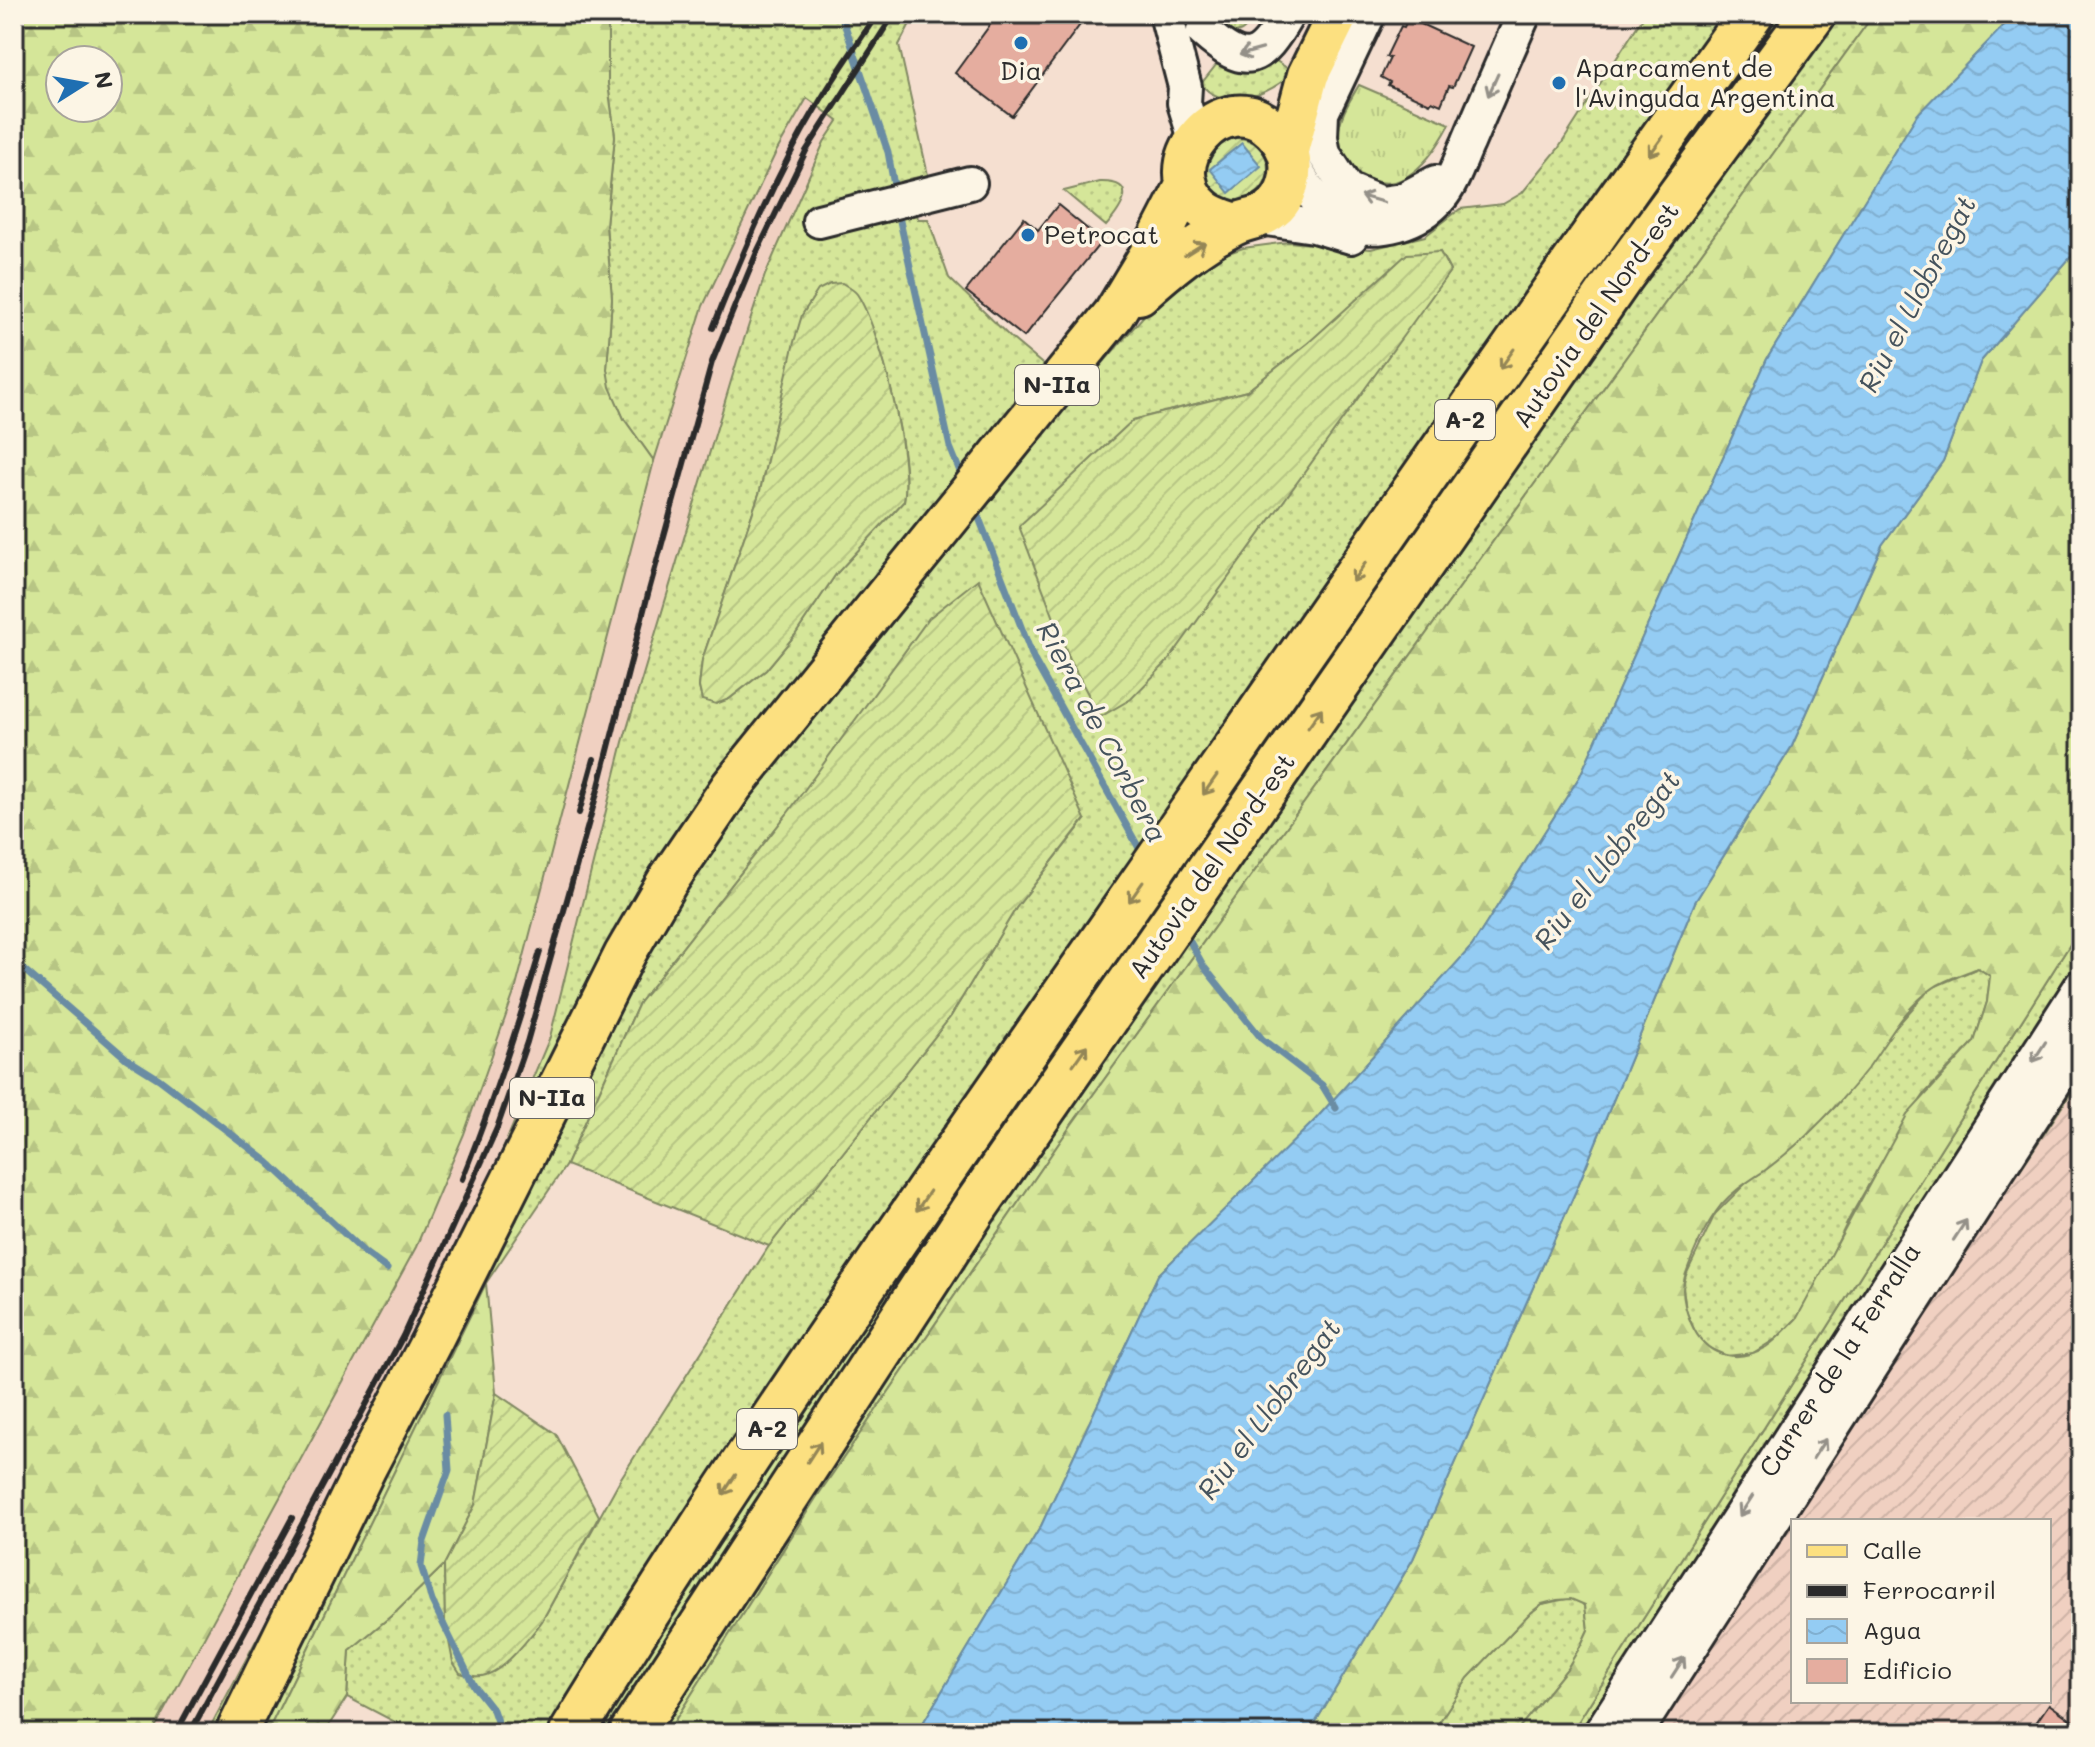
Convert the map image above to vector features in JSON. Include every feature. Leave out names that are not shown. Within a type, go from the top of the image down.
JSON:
[{"type":"highway","name":"Autovia del Nord-est","points":[[572,1731],[754,1447],[966,1136],[1618,199],[1751,14]]},
{"type":"highway","name":"Autovia del Nord-est","points":[[632,1733],[973,1210],[1621,276],[1813,14]]},
{"type":"highway","points":[[659,1733],[742,1564]]},
{"type":"main road","points":[[1289,155],[1294,120],[1308,75],[1338,14]]},
{"type":"main road","points":[[1221,125],[1283,94],[1308,75]]},
{"type":"main road","points":[[1221,125],[1260,121],[1283,140],[1289,155]]},
{"type":"main road","name":"N-IIa","points":[[236,1733],[366,1467],[618,968],[660,894],[732,786],[1114,314],[1155,246],[1187,184],[1186,168],[1221,125]]},
{"type":"main road","name":"N-IIa","points":[[1114,314],[1181,257],[1248,221],[1283,197],[1291,174],[1289,155]]},
{"type":"main road","points":[[1187,184],[1201,208],[1214,216],[1248,221]]},
{"type":"street","points":[[1166,14],[1183,81],[1221,125]]},
{"type":"street","points":[[1201,23],[1222,49],[1235,55],[1246,55],[1268,46],[1288,14]]},
{"type":"street","points":[[1369,14],[1322,113],[1324,154],[1347,189],[1381,203],[1402,200],[1451,173]]},
{"type":"street","points":[[1289,155],[1304,183],[1325,207],[1345,222],[1371,227],[1397,226],[1413,219],[1443,196],[1524,14]]},
{"type":"street","points":[[1183,81],[1194,56],[1201,23]]},
{"type":"street","points":[[1248,221],[1314,226],[1354,238],[1400,238],[1435,220],[1449,207],[1459,186],[1451,173]]},
{"type":"street","points":[[819,221],[970,183]]},
{"type":"street","name":"Carrer de la Ferralla","points":[[1600,1733],[2081,986]]},
{"type":"street","name":"Carrer de la Ferralla","points":[[1636,1733],[2081,1042]]},
{"type":"shaded area","points":[[807,98],[838,121],[824,142],[765,275],[737,361],[623,742],[550,1037],[484,1194],[398,1373],[207,1733],[152,1733],[416,1247],[464,1134],[516,987],[654,461],[703,306],[776,152]]},
{"type":"shaded area","points":[[2081,1078],[2081,1733],[1652,1733],[1843,1437]]},
{"type":"green space","points":[[14,14],[608,14],[608,84],[615,136],[606,225],[612,298],[607,369],[610,387],[624,419],[654,461],[516,987],[464,1134],[416,1247],[152,1733],[14,1733]]},
{"type":"green space","points":[[608,14],[915,14],[899,45],[928,175],[909,179],[918,219],[928,219],[949,278],[1010,337],[1077,393],[1185,268],[1243,248],[1288,242],[1371,249],[1425,236],[1460,209],[1503,204],[1522,193],[1558,149],[1645,14],[1874,14],[1072,1124],[816,1498],[667,1733],[416,1733],[347,1697],[350,1650],[397,1611],[444,1565],[445,1621],[531,1636],[621,1478],[769,1246],[951,1016],[1016,908],[1085,820],[787,814],[639,1003],[566,1165],[486,1283],[267,1733],[207,1733],[398,1373],[484,1194],[550,1037],[623,742],[737,361],[765,275],[824,142],[838,121],[807,98],[776,152],[703,306],[654,461],[624,419],[609,387],[607,369],[612,298],[606,225],[615,136],[608,84]],"holes":[[[1440,252],[1450,271],[1361,390],[1133,420],[1247,391],[1308,343]],[[866,315],[881,355],[901,434],[904,501],[836,574],[795,635],[766,670],[729,699],[702,700],[699,687],[702,660],[760,491],[788,371]]]},
{"type":"green space","points":[[1220,14],[1255,14],[1248,18],[1243,30],[1230,34],[1220,27]]},
{"type":"green space","points":[[1874,14],[2015,14],[1917,115],[1767,359],[1580,776],[1472,946],[1315,1120],[1158,1275],[1041,1526],[917,1733],[667,1733],[816,1498],[1072,1124]]},
{"type":"green space","points":[[1264,53],[1293,72],[1261,94],[1248,98],[1222,98],[1201,84],[1224,55]]},
{"type":"green space","points":[[1359,85],[1450,124],[1431,154],[1406,177],[1393,182],[1368,179],[1348,162],[1339,137],[1340,124]]},
{"type":"green space","points":[[1231,138],[1243,138],[1259,147],[1266,157],[1266,181],[1259,191],[1243,200],[1231,200],[1211,186],[1206,175],[1206,163],[1220,143]]},
{"type":"green space","points":[[1100,182],[1120,186],[1124,191],[1122,204],[1106,226],[1064,191]]},
{"type":"green space","points":[[2081,245],[2081,927],[1571,1733],[1515,1733],[1567,1669],[1588,1630],[1585,1605],[1571,1599],[1542,1604],[1528,1615],[1468,1678],[1432,1733],[1309,1733],[1413,1559],[1577,1188],[1695,902],[1792,746],[1882,545],[1943,461],[1981,361]],"holes":[[[1978,968],[1990,976],[1987,1002],[1974,1042],[1907,1115],[1797,1318],[1770,1344],[1754,1352],[1732,1356],[1713,1350],[1704,1343],[1691,1323],[1683,1288],[1696,1248],[1721,1205],[1822,1120],[1861,1077],[1905,1015],[1923,996],[1943,982]]]},
{"type":"green space","points":[[1440,252],[1450,271],[1168,661],[1131,699],[1100,717],[1070,660],[1019,526],[1133,420],[1247,391],[1308,343],[1407,254]]},
{"type":"green space","points":[[842,283],[857,294],[885,364],[899,427],[904,501],[836,574],[795,635],[766,670],[729,699],[716,704],[702,700],[699,687],[702,660],[760,491],[802,315],[818,290]]},
{"type":"green space","points":[[978,579],[1085,819],[1016,908],[951,1016],[769,1246],[566,1165],[639,1003],[787,814],[929,618]]},
{"type":"green space","points":[[2081,927],[2081,1078],[1652,1733],[1571,1733]]},
{"type":"green space","points":[[1978,968],[1990,976],[1987,1002],[1974,1042],[1926,1092],[1902,1127],[1797,1318],[1777,1338],[1753,1353],[1727,1356],[1704,1346],[1686,1311],[1683,1287],[1715,1214],[1751,1178],[1763,1172],[1807,1135],[1836,1106],[1869,1066],[1883,1042],[1926,993]]},
{"type":"green space","points":[[486,1283],[496,1393],[475,1505],[444,1565],[397,1611],[350,1650],[347,1697],[324,1733],[267,1733]]},
{"type":"green space","points":[[496,1393],[556,1434],[599,1516],[537,1628],[501,1667],[486,1675],[476,1676],[460,1673],[453,1662],[445,1621],[444,1565],[475,1505]]},
{"type":"green space","points":[[1571,1598],[1585,1605],[1588,1630],[1567,1669],[1515,1733],[1432,1733],[1468,1678],[1528,1615],[1542,1604]]},
{"type":"water","name":"Riu el Llobregat","points":[[2015,14],[2081,14],[2081,245],[1981,361],[1943,461],[1882,545],[1792,746],[1695,902],[1577,1188],[1413,1559],[1309,1733],[917,1733],[1041,1526],[1158,1275],[1315,1120],[1472,946],[1580,776],[1767,359],[1917,115]]},
{"type":"water","points":[[1242,143],[1261,166],[1229,193],[1210,169]]},
{"type":"building","name":"Dia","points":[[998,14],[1088,14],[1012,116],[955,73]]},
{"type":"building","points":[[1408,18],[1471,47],[1441,105],[1432,101],[1430,104],[1388,85],[1390,82],[1381,77],[1390,58],[1386,57]]},
{"type":"building","points":[[1058,205],[1102,241],[1024,337],[966,291],[1024,218],[1038,230]]},
{"type":"building","points":[[2049,1704],[2081,1727],[2081,1733],[2029,1733]]},
{"type":"waterway","name":"Riera de Corbera","points":[[841,14],[888,152],[895,191]]},
{"type":"waterway","name":"Riera de Corbera","points":[[898,212],[950,447],[963,479]]},
{"type":"waterway","name":"Riera de Corbera","points":[[974,505],[1034,660],[1144,857]]},
{"type":"waterway","name":"Riera de Corbera","points":[[1184,931],[1204,967],[1262,1039],[1322,1085],[1336,1108]]},
{"type":"waterway","points":[[14,961],[127,1059],[159,1079],[268,1162],[364,1252],[387,1269]]},
{"type":"waterway","points":[[445,1415],[449,1470],[424,1541],[421,1566],[432,1601],[474,1686],[493,1710],[501,1733]]},
{"type":"railway","points":[[713,328],[787,160],[824,94],[877,14]]},
{"type":"railway","points":[[190,1733],[403,1336],[497,1128],[527,1042],[599,786],[712,362],[757,252],[806,151],[894,14]]},
{"type":"railway","points":[[579,813],[594,759]]},
{"type":"railway","points":[[462,1179],[504,1067],[540,952]]},
{"type":"railway","points":[[176,1733],[292,1518]]},
{"type":"place","name":"Dia","points":[[1021,43]]},
{"type":"place","name":"Aparcament de l'Avinguda Argentina","points":[[1559,83]]},
{"type":"place","name":"Petrocat","points":[[1028,235]]}]
